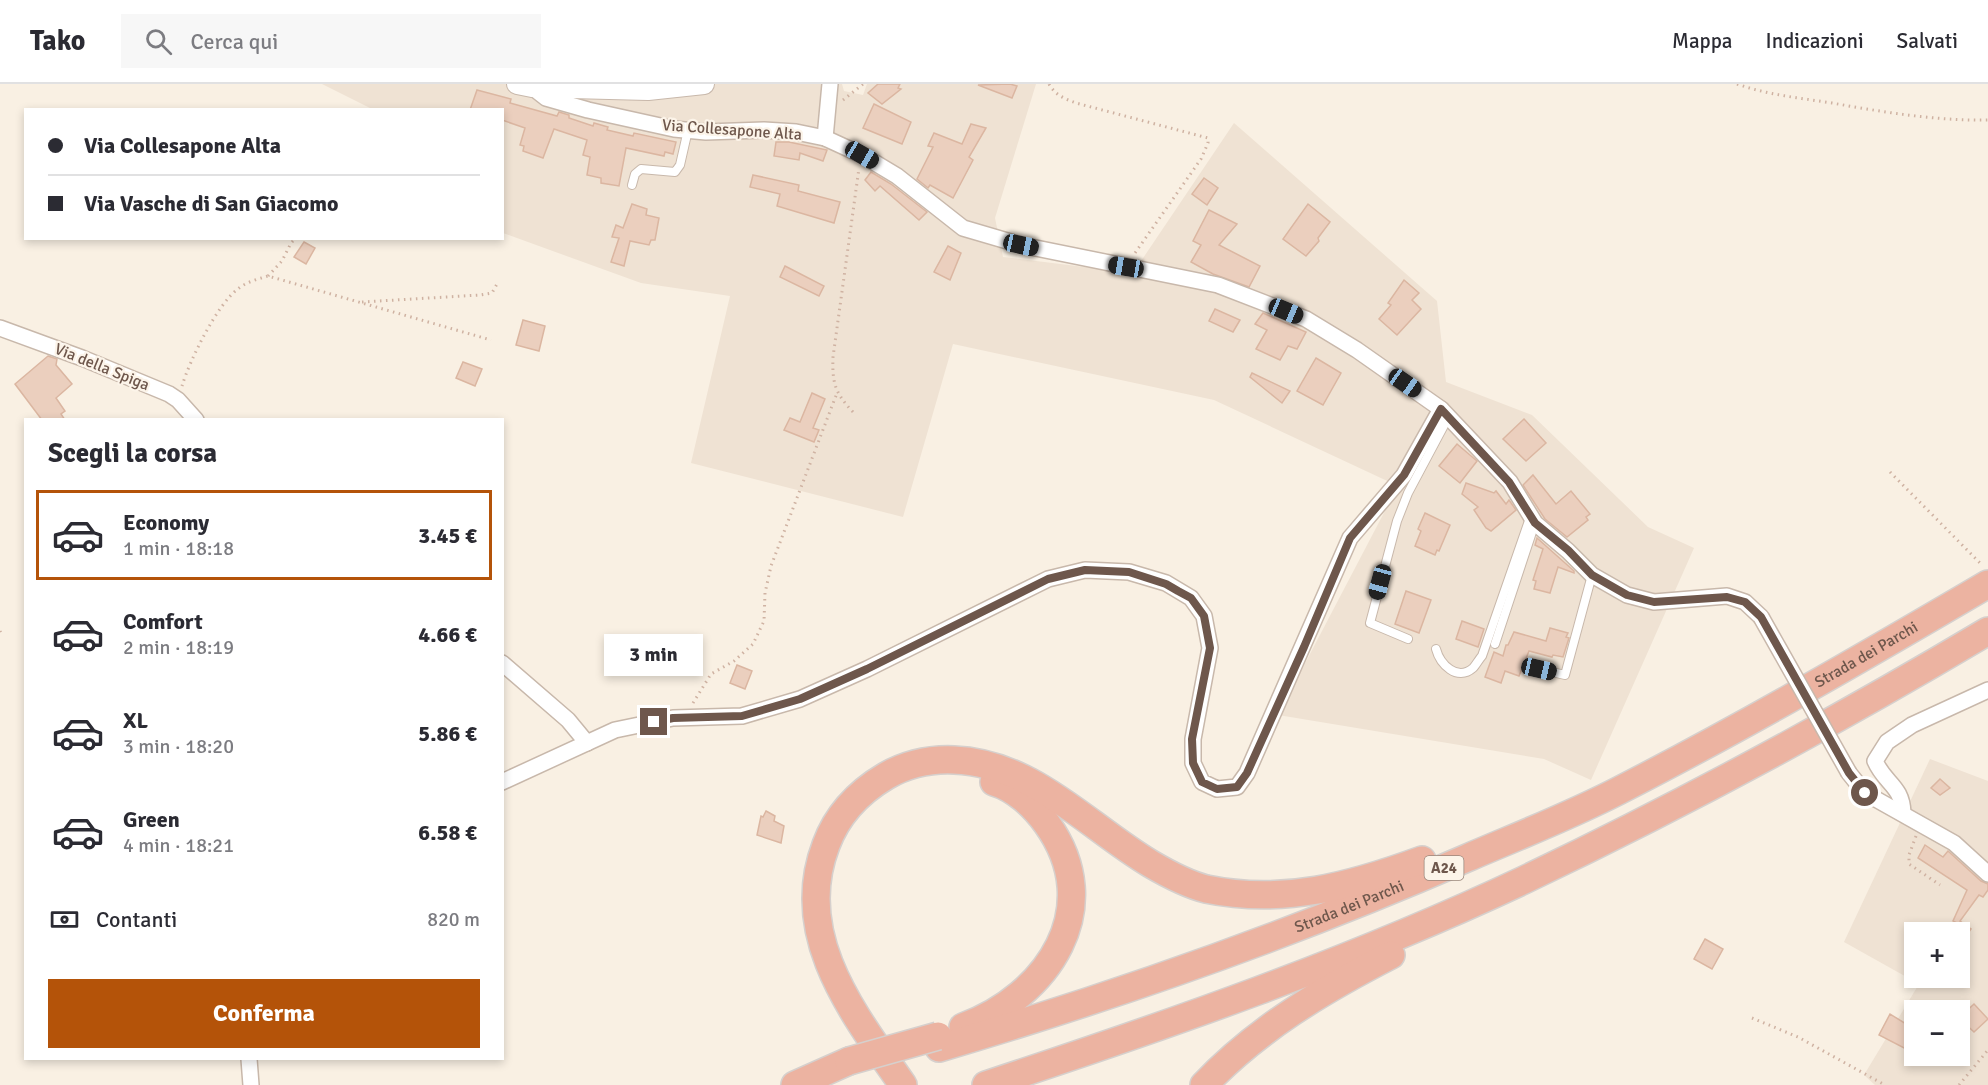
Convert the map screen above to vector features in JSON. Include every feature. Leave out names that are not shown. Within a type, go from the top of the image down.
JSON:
[{"type":"highway","name":"Strada dei Parchi","points":[[806,1085],[851,1066],[1047,1016],[1135,987],[1390,892],[1618,791],[1809,688],[1921,624],[1986,575]]},
{"type":"highway","name":"A24","points":[[986,1085],[1235,1000],[1331,963],[1523,880],[1821,728],[1988,630]]},
{"type":"highway","points":[[903,1085],[849,1005],[834,977],[822,946],[816,916],[816,884],[822,855],[831,833],[843,813],[860,795],[895,771],[917,763],[940,759],[965,760],[999,768],[1017,774],[1045,790],[1115,841],[1172,876],[1204,888],[1243,895],[1279,896],[1316,892],[1401,868],[1459,847],[1552,807],[1618,791]]},
{"type":"highway","points":[[921,1085],[855,985],[846,965],[837,942],[832,917],[831,892],[834,868],[842,844],[856,821],[873,804],[894,789],[919,780],[949,775],[975,776],[999,784],[1020,796],[1038,811],[1054,833],[1065,858],[1070,883],[1071,906],[1065,934],[1053,958],[1032,984],[1014,1000],[993,1013],[938,1042]]},
{"type":"highway","points":[[1204,1085],[1253,1040],[1298,1007],[1358,972],[1481,913],[1523,880]]},
{"type":"highway","points":[[795,1085],[851,1066]]},
{"type":"street","points":[[525,85],[648,90],[703,84]]},
{"type":"street","points":[[825,138],[830,84]]},
{"type":"street","name":"Via Collesapone Alta","points":[[525,85],[546,98],[588,111],[674,129],[764,130],[796,132],[825,138],[862,155],[897,176],[963,228],[1021,245],[1218,285],[1306,320],[1357,350],[1445,412],[1509,482],[1533,520],[1568,550],[1592,575],[1627,595],[1654,602],[1727,597],[1745,602],[1761,617],[1849,773],[1865,793],[1954,843],[1988,874]]},
{"type":"street","name":"Via della Spiga","points":[[0,328],[82,358],[169,394],[178,400],[194,418]]},
{"type":"street","points":[[504,781],[615,730],[673,718],[742,716],[800,699],[867,669],[1048,579],[1085,570],[1129,572],[1166,584],[1191,598],[1204,616],[1210,648],[1192,739],[1193,763],[1202,782],[1217,789],[1237,787],[1247,773],[1350,538],[1404,475],[1445,412]]},
{"type":"street","points":[[504,665],[568,720],[587,743]]},
{"type":"street","points":[[1903,813],[1899,791],[1881,774],[1875,761],[1887,742],[1912,725],[1988,690]]},
{"type":"street","points":[[249,1060],[251,1085]]},
{"type":"lane","points":[[632,185],[635,174],[641,170],[675,172],[680,165],[688,130]]},
{"type":"lane","points":[[1408,639],[1370,623],[1397,521],[1445,412]]},
{"type":"lane","points":[[1495,644],[1533,520]]},
{"type":"lane","points":[[1436,649],[1439,660],[1449,670],[1462,672],[1472,669],[1482,656],[1533,520]]},
{"type":"lane","points":[[1539,669],[1564,675],[1592,575]]},
{"type":"path","points":[[829,111],[863,84]]},
{"type":"path","points":[[1049,84],[1053,91],[1063,98],[1208,138],[1201,159],[1126,267]]},
{"type":"path","points":[[1737,84],[1791,98],[1858,108],[1962,120],[1988,120]]},
{"type":"path","points":[[853,412],[837,393],[834,384],[833,357],[862,155]]},
{"type":"path","points":[[268,276],[282,261],[294,240]]},
{"type":"path","points":[[178,400],[187,370],[224,304],[237,289],[256,279],[268,276],[491,340]]},
{"type":"path","points":[[360,302],[394,298],[480,295],[492,293],[497,284]]},
{"type":"path","points":[[673,718],[691,706],[711,674],[743,654],[753,644],[764,621],[765,592],[771,566],[837,393]]},
{"type":"path","points":[[1890,472],[1986,575]]},
{"type":"path","points":[[0,631],[2,636]]},
{"type":"path","points":[[1921,823],[1909,855],[1909,864],[1940,885]]},
{"type":"path","points":[[1752,1018],[1798,1037],[1885,1085]]},
{"type":"path","points":[[1959,1085],[1988,1050]]},
{"type":"shaded area","points":[[322,84],[842,84],[844,91],[863,95],[867,84],[1036,84],[995,218],[1003,257],[1133,273],[1234,123],[1437,301],[1446,382],[1532,415],[1648,527],[1694,548],[1591,780],[1544,759],[1278,715],[1398,486],[1214,400],[953,344],[903,517],[691,463],[730,296],[641,283],[504,233],[504,108],[370,108]]},
{"type":"shaded area","points":[[1930,759],[1988,781],[1988,1085],[1875,1085],[1864,1075],[1904,1009],[1904,1066],[1970,1066],[1970,1000],[1909,1000],[1917,988],[1970,988],[1970,922],[1904,922],[1904,976],[1844,942]]},
{"type":"building","points":[[878,84],[900,84],[898,88],[901,89],[882,104],[868,93]]},
{"type":"building","points":[[1010,84],[1017,86],[1012,98],[978,85]]},
{"type":"building","points":[[477,90],[511,99],[510,103],[557,116],[559,112],[593,126],[594,123],[608,127],[607,130],[676,142],[673,154],[665,152],[664,156],[626,148],[619,186],[601,183],[601,178],[587,175],[590,157],[583,155],[587,140],[554,129],[543,158],[523,151],[524,146],[520,145],[525,128],[504,121],[504,108],[471,108]]},
{"type":"building","points":[[874,104],[911,122],[902,144],[863,128]]},
{"type":"building","points":[[971,124],[986,128],[969,157],[973,160],[953,198],[930,185],[928,188],[917,179],[933,147],[928,146],[934,133],[962,144]]},
{"type":"building","points":[[776,142],[789,142],[827,150],[823,161],[800,153],[799,160],[774,156]]},
{"type":"building","points":[[871,172],[891,184],[927,212],[919,220],[880,186],[875,191],[865,180]]},
{"type":"building","points":[[753,175],[799,185],[798,191],[840,202],[834,223],[777,206],[780,194],[750,187]]},
{"type":"building","points":[[1204,178],[1218,188],[1207,205],[1192,194]]},
{"type":"building","points":[[632,204],[647,209],[646,215],[659,218],[655,240],[651,240],[649,245],[630,241],[624,266],[611,262],[619,238],[612,237],[616,225],[623,228]]},
{"type":"building","points":[[1308,204],[1330,222],[1318,238],[1319,241],[1306,256],[1283,239]]},
{"type":"building","points":[[1209,210],[1237,224],[1219,245],[1260,266],[1249,287],[1213,274],[1191,262],[1201,245],[1193,241]]},
{"type":"building","points":[[304,242],[315,248],[306,264],[294,257]]},
{"type":"building","points":[[948,246],[961,253],[950,280],[934,272]]},
{"type":"building","points":[[785,266],[824,286],[819,296],[780,277]]},
{"type":"building","points":[[1404,280],[1419,293],[1412,300],[1421,309],[1397,335],[1379,319],[1391,305],[1388,303]]},
{"type":"building","points":[[1215,309],[1240,320],[1233,332],[1209,321]]},
{"type":"building","points":[[1263,313],[1306,332],[1297,349],[1288,346],[1280,360],[1256,349],[1267,330],[1255,324]]},
{"type":"building","points":[[523,320],[545,326],[539,351],[516,345]]},
{"type":"building","points":[[48,356],[57,359],[56,365],[72,384],[56,398],[65,411],[61,414],[64,418],[40,418],[15,384]]},
{"type":"building","points":[[1316,358],[1341,373],[1323,405],[1297,391]]},
{"type":"building","points":[[463,362],[482,369],[475,386],[456,378]]},
{"type":"building","points":[[1252,373],[1290,391],[1282,403],[1250,377]]},
{"type":"building","points":[[812,393],[825,399],[813,428],[819,430],[814,442],[784,430],[790,418],[800,422]]},
{"type":"building","points":[[1524,419],[1546,443],[1526,461],[1503,439]]},
{"type":"building","points":[[1457,444],[1477,461],[1460,483],[1439,466]]},
{"type":"building","points":[[1533,475],[1556,504],[1571,491],[1590,514],[1586,517],[1588,520],[1567,537],[1545,519],[1523,485]]},
{"type":"building","points":[[1466,483],[1494,493],[1496,491],[1506,504],[1509,500],[1516,510],[1491,531],[1486,528],[1474,510],[1478,507],[1462,494]]},
{"type":"building","points":[[1425,513],[1450,525],[1435,555],[1415,546],[1421,531],[1418,529]]},
{"type":"building","points":[[1537,538],[1574,571],[1574,573],[1558,567],[1550,593],[1534,589],[1536,581],[1533,580],[1543,549],[1535,545]]},
{"type":"building","points":[[1406,591],[1431,600],[1419,633],[1395,624]]},
{"type":"building","points":[[1462,621],[1484,629],[1478,647],[1456,639]]},
{"type":"building","points":[[1550,628],[1568,633],[1566,637],[1569,638],[1563,657],[1553,655],[1552,657],[1529,651],[1519,676],[1505,671],[1501,683],[1485,677],[1494,652],[1503,656],[1506,645],[1514,632],[1546,641]]},
{"type":"building","points":[[737,665],[752,671],[745,689],[730,683]]},
{"type":"building","points":[[1940,779],[1950,788],[1940,795],[1931,788]]},
{"type":"building","points":[[766,811],[775,816],[774,821],[784,826],[781,843],[757,835],[761,816],[763,817]]},
{"type":"building","points":[[1925,845],[1943,857],[1948,851],[1981,881],[1988,884],[1988,890],[1983,897],[1979,895],[1961,922],[1953,921],[1967,890],[1918,858]]},
{"type":"building","points":[[1705,939],[1723,949],[1712,969],[1694,959]]},
{"type":"building","points":[[1974,1004],[1988,1019],[1974,1032],[1970,1028],[1970,1008]]},
{"type":"building","points":[[1890,1014],[1904,1023],[1904,1048],[1879,1035]]},
{"type":"route","points":[[654,722],[673,718],[742,716],[800,699],[867,669],[1048,579],[1085,570],[1129,572],[1166,584],[1191,598],[1204,616],[1210,648],[1192,739],[1193,763],[1202,782],[1217,789],[1237,787],[1247,773],[1350,538],[1404,475],[1441,409],[1509,482],[1535,523],[1568,550],[1592,575],[1627,595],[1654,602],[1685,598],[1727,597],[1745,602],[1761,617],[1849,773],[1865,793]]}]
